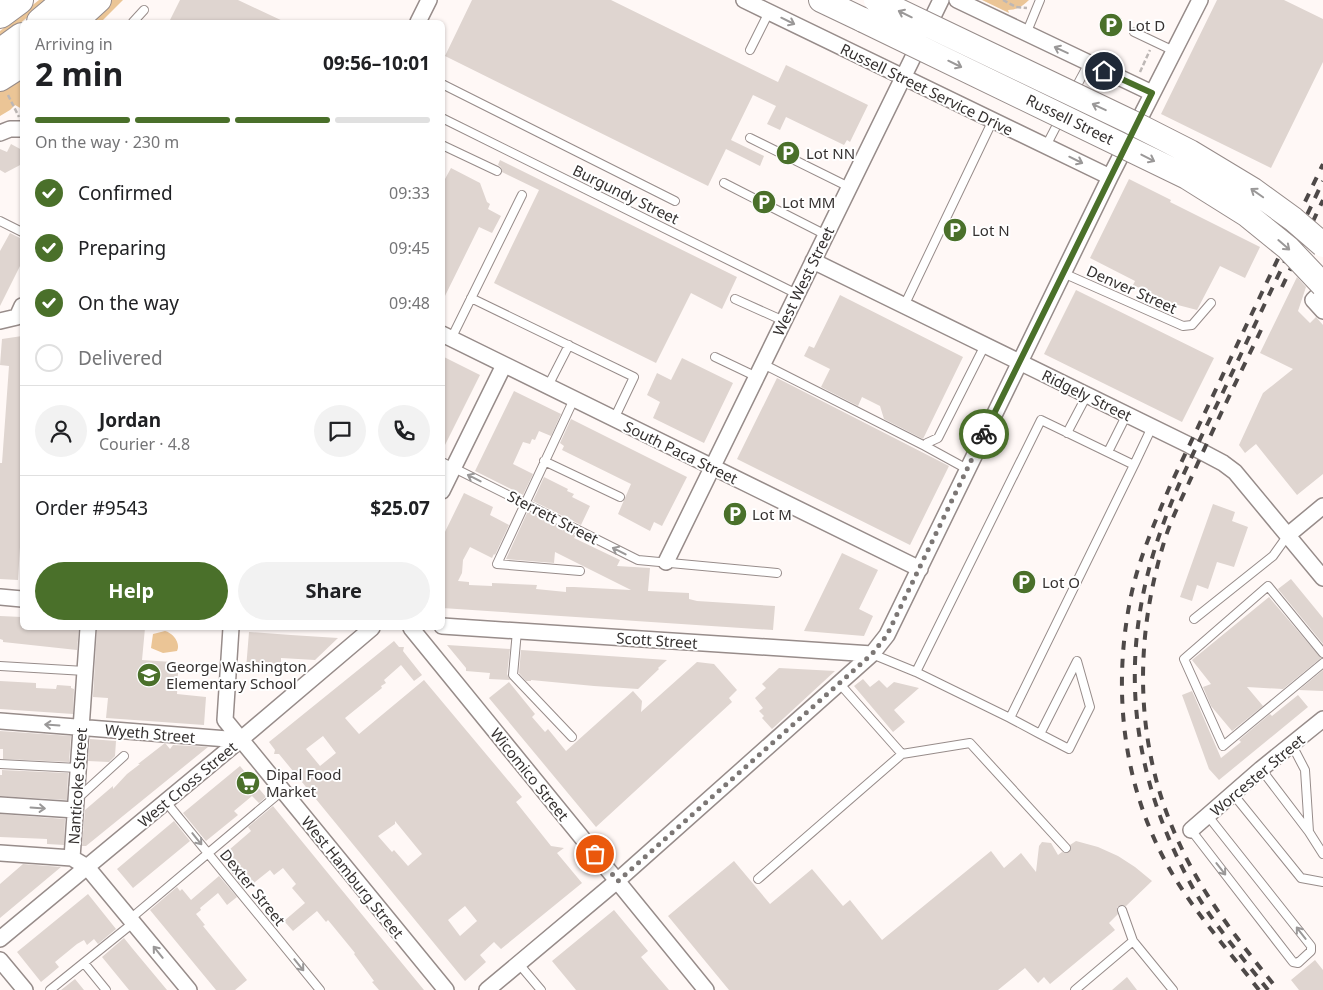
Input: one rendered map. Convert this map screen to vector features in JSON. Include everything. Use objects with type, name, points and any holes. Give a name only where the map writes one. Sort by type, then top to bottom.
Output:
[{"type":"highway","points":[[0,14],[19,0]]},
{"type":"highway","points":[[43,20],[67,0]]},
{"type":"highway","points":[[0,52],[20,37]]},
{"type":"main road","points":[[77,20],[99,0]]},
{"type":"main road","name":"Russell Street","points":[[821,0],[1187,177],[1246,214],[1288,248],[1323,285]]},
{"type":"main road","name":"Russell Street","points":[[876,0],[1190,152],[1253,190],[1323,244]]},
{"type":"main road","points":[[4,86],[20,67]]},
{"type":"street","points":[[419,20],[429,0]]},
{"type":"street","name":"Russell Street Service Drive","points":[[744,0],[1110,177]]},
{"type":"street","name":"West West Street","points":[[666,562],[941,0]]},
{"type":"street","points":[[957,0],[1152,93]]},
{"type":"street","points":[[487,990],[618,881],[872,654],[887,635],[1110,177],[1200,0]]},
{"type":"street","points":[[0,134],[10,129],[20,129]]},
{"type":"street","name":"Ridgely Street","points":[[813,261],[1203,451],[1223,463],[1235,472],[1323,578]]},
{"type":"street","points":[[1323,290],[1313,300],[1323,311]]},
{"type":"street","points":[[0,320],[20,313]]},
{"type":"street","name":"South Paca Street","points":[[447,336],[920,569]]},
{"type":"street","points":[[445,478],[448,465],[504,365]]},
{"type":"street","points":[[1288,535],[1323,506]]},
{"type":"street","points":[[0,597],[20,598]]},
{"type":"street","name":"Scott Street","points":[[445,626],[872,654]]},
{"type":"street","name":"Nanticoke Street","points":[[88,630],[72,858],[88,867],[189,990]]},
{"type":"street","name":"West Hamburg Street","points":[[231,630],[225,720],[446,990]]},
{"type":"street","name":"West Cross Street","points":[[0,939],[370,630]]},
{"type":"street","name":"Wicomico Street","points":[[412,630],[706,990]]},
{"type":"street","name":"Worcester Street","points":[[1191,830],[1323,719]]},
{"type":"street","name":"Wyeth Street","points":[[0,722],[240,740]]},
{"type":"street","points":[[0,805],[76,804]]},
{"type":"street","points":[[0,854],[72,858]]},
{"type":"street","points":[[0,960],[24,990]]},
{"type":"lane","points":[[1026,34],[1040,0]]},
{"type":"lane","points":[[135,20],[144,10]]},
{"type":"lane","points":[[750,50],[769,12]]},
{"type":"lane","points":[[1134,32],[1174,51]]},
{"type":"lane","points":[[1046,146],[1089,63]]},
{"type":"lane","points":[[445,86],[674,201]]},
{"type":"lane","name":"Burgundy Street","points":[[445,119],[797,294]]},
{"type":"lane","points":[[904,306],[993,120]]},
{"type":"lane","points":[[750,138],[849,187]]},
{"type":"lane","points":[[445,146],[497,172]]},
{"type":"lane","points":[[724,183],[826,236]]},
{"type":"lane","points":[[447,336],[471,298],[522,195]]},
{"type":"lane","points":[[0,221],[20,231]]},
{"type":"lane","name":"Denver Street","points":[[1063,273],[1183,326],[1192,325],[1211,304]]},
{"type":"lane","points":[[471,298],[634,377],[614,419]]},
{"type":"lane","points":[[735,299],[784,320]]},
{"type":"lane","points":[[925,446],[927,443],[938,438],[985,345]]},
{"type":"lane","points":[[548,386],[569,346]]},
{"type":"lane","points":[[715,357],[760,370],[925,446],[967,468]]},
{"type":"lane","points":[[1067,433],[1087,395]]},
{"type":"lane","points":[[574,399],[497,564],[580,571]]},
{"type":"lane","points":[[1108,452],[1127,414]]},
{"type":"lane","points":[[916,672],[1041,420],[1134,465]]},
{"type":"lane","points":[[1010,718],[1152,427]]},
{"type":"lane","points":[[544,461],[620,496]]},
{"type":"lane","name":"Sterrett Street","points":[[448,465],[638,560],[777,573]]},
{"type":"lane","points":[[1194,619],[1273,556],[1288,535]]},
{"type":"lane","points":[[1323,653],[1268,586],[1184,659],[1223,746],[1323,663]]},
{"type":"lane","points":[[517,631],[514,675],[572,737]]},
{"type":"lane","points":[[872,654],[916,672],[1069,749],[1090,707],[1077,661],[1040,734]]},
{"type":"lane","points":[[0,666],[85,671]]},
{"type":"lane","points":[[839,684],[902,754]]},
{"type":"lane","points":[[758,879],[902,754],[970,744],[1066,848]]},
{"type":"lane","points":[[1292,745],[1304,770],[1309,832]]},
{"type":"lane","points":[[76,804],[124,756]]},
{"type":"lane","points":[[0,764],[78,768]]},
{"type":"lane","points":[[1261,770],[1309,832],[1323,854]]},
{"type":"lane","points":[[50,990],[84,963],[208,853],[282,791]]},
{"type":"lane","points":[[1233,794],[1301,878],[1323,882]]},
{"type":"lane","name":"Dexter Street","points":[[166,802],[320,990]]},
{"type":"lane","points":[[1191,830],[1293,962],[1298,963],[1311,951],[1311,946],[1208,816]]},
{"type":"lane","points":[[1122,910],[1133,941],[1173,990]]},
{"type":"lane","points":[[1075,990],[1133,941]]},
{"type":"lane","points":[[84,963],[106,990]]},
{"type":"lane","points":[[519,964],[541,990]]},
{"type":"path","points":[[1003,0],[1016,7],[1036,10]]},
{"type":"path","points":[[1140,72],[1150,50]]},
{"type":"path","points":[[4,86],[19,114],[20,122]]},
{"type":"shaded area","points":[[39,0],[48,0],[24,20],[20,20],[20,23],[0,40],[0,31]]},
{"type":"shaded area","points":[[107,0],[123,0],[103,20],[87,20]]},
{"type":"shaded area","points":[[982,0],[1029,0],[1020,7],[1008,10],[1009,13]]},
{"type":"shaded area","points":[[20,75],[20,108],[15,105],[0,116],[0,88]]},
{"type":"shaded area","points":[[165,631],[176,639],[177,651],[163,653],[151,648],[153,634]]},
{"type":"building","points":[[180,0],[238,0],[281,20],[170,20]]},
{"type":"building","points":[[472,0],[611,0],[778,82],[786,65],[868,105],[850,142],[847,140],[844,145],[786,117],[780,130],[767,124],[776,106],[753,95],[731,140],[764,156],[760,166],[726,149],[708,186],[445,56]]},
{"type":"building","points":[[1217,0],[1284,0],[1323,19],[1323,62],[1271,168],[1161,114]]},
{"type":"building","points":[[11,144],[20,149],[20,165],[5,173],[0,170],[0,149],[7,152]]},
{"type":"building","points":[[500,160],[737,277],[722,309],[691,293],[656,363],[494,283],[539,190],[502,172],[501,167],[498,165]]},
{"type":"building","points":[[451,168],[480,183],[487,202],[490,204],[488,209],[501,216],[492,233],[479,227],[445,296],[445,179]]},
{"type":"building","points":[[1129,179],[1171,200],[1170,202],[1260,247],[1245,278],[1220,266],[1197,310],[1174,304],[1133,285],[1135,281],[1090,258]]},
{"type":"building","points":[[10,233],[20,238],[20,266],[0,306],[0,251]]},
{"type":"building","points":[[1297,277],[1306,287],[1298,311],[1310,323],[1316,317],[1323,325],[1323,474],[1297,495],[1256,444],[1245,453],[1239,445],[1263,393],[1293,369],[1260,353]]},
{"type":"building","points":[[1076,290],[1214,358],[1182,422],[1044,354]]},
{"type":"building","points":[[840,295],[963,357],[923,439],[884,419],[880,406],[862,397],[858,406],[821,387],[830,369],[804,356],[809,346],[814,348]]},
{"type":"building","points":[[20,336],[20,547],[18,580],[0,579],[0,463],[2,463],[9,366],[0,365],[2,339]]},
{"type":"building","points":[[445,358],[480,375],[445,445]]},
{"type":"building","points":[[682,358],[733,383],[704,443],[653,418],[660,402],[647,395],[657,373],[671,380]]},
{"type":"building","points":[[777,378],[949,466],[910,545],[737,459]]},
{"type":"building","points":[[514,391],[561,414],[551,436],[539,431],[535,440],[532,439],[530,444],[523,442],[513,464],[533,474],[523,495],[475,471]]},
{"type":"building","points":[[571,419],[687,477],[662,526],[654,522],[650,531],[618,514],[631,484],[562,450],[564,446],[560,443]]},
{"type":"building","points":[[544,477],[568,489],[567,491],[574,494],[572,497],[590,506],[581,525],[533,501]]},
{"type":"building","points":[[464,493],[493,507],[490,515],[509,525],[492,558],[470,547],[463,560],[462,573],[458,581],[469,582],[469,585],[492,586],[492,583],[537,585],[536,589],[566,592],[566,587],[631,590],[555,552],[554,563],[506,559],[528,511],[576,535],[574,538],[620,560],[617,566],[650,568],[648,591],[689,593],[689,599],[697,601],[775,606],[773,630],[445,608],[445,532]]},
{"type":"building","points":[[1213,504],[1235,512],[1232,521],[1248,527],[1234,567],[1217,562],[1208,589],[1197,585],[1192,601],[1180,597]]},
{"type":"building","points":[[842,553],[878,570],[859,609],[873,616],[864,636],[804,631]]},
{"type":"building","points":[[1291,579],[1323,618],[1323,644],[1278,589]]},
{"type":"building","points":[[1269,597],[1321,658],[1283,689],[1247,687],[1263,706],[1232,731],[1211,706],[1203,687],[1211,684],[1192,660]]},
{"type":"building","points":[[0,616],[20,617],[20,630],[79,630],[77,650],[3,642],[0,639]]},
{"type":"building","name":"George Washington Elementary School","points":[[97,630],[145,630],[142,660],[172,662],[171,673],[178,673],[177,694],[206,697],[204,725],[106,718],[108,698],[93,697]]},
{"type":"building","points":[[249,632],[338,638],[315,660],[281,658],[281,672],[246,669]]},
{"type":"building","points":[[394,641],[399,647],[404,647],[403,651],[422,675],[414,681],[401,665],[384,680],[386,683],[381,686],[382,688],[345,718],[359,734],[424,680],[522,797],[516,802],[551,846],[564,848],[557,853],[582,883],[501,949],[494,942],[480,955],[486,962],[465,981],[279,754],[274,754],[275,750],[269,742]],"holes":[[[323,736],[336,753],[320,766],[306,749]],[[395,821],[422,854],[408,866],[378,836],[395,824]],[[465,906],[477,921],[460,936],[448,920]]]},
{"type":"building","points":[[447,645],[510,649],[507,674],[510,680],[489,679],[490,673],[466,671],[466,668]]},
{"type":"building","points":[[521,650],[667,660],[638,689],[594,686],[526,681],[519,673]]},
{"type":"building","points":[[697,662],[714,664],[737,690],[729,698],[732,702],[596,827],[489,698],[509,682],[535,714],[532,717],[545,732],[548,729],[566,751],[633,691],[642,701],[641,712]]},
{"type":"building","points":[[779,668],[835,671],[772,729],[762,718],[764,716],[759,711],[763,708],[755,698],[766,688],[762,684]]},
{"type":"building","points":[[1323,670],[1323,691],[1299,690]]},
{"type":"building","points":[[863,679],[870,687],[879,680],[887,688],[894,682],[919,688],[894,710],[905,722],[893,732],[854,686]]},
{"type":"building","points":[[0,681],[36,683],[36,688],[56,689],[57,685],[71,686],[74,689],[73,714],[0,709]]},
{"type":"building","points":[[1192,691],[1221,758],[1270,714],[1272,716],[1298,695],[1308,707],[1219,780],[1209,769],[1182,695]]},
{"type":"building","points":[[0,731],[71,736],[69,762],[3,759],[3,749],[0,749]]},
{"type":"building","points":[[90,739],[116,741],[115,756],[109,762],[88,761]]},
{"type":"building","points":[[165,743],[170,749],[173,745],[208,747],[86,846],[82,846],[85,810],[113,786],[113,789],[140,764],[138,764]]},
{"type":"building","points":[[240,766],[266,797],[259,803],[252,796],[234,811],[238,815],[206,841],[183,813]]},
{"type":"building","points":[[2,770],[68,773],[67,800],[0,796],[0,775],[2,775]]},
{"type":"building","points":[[273,806],[424,990],[379,990],[372,982],[374,981],[355,953],[328,920],[326,922],[317,911],[293,931],[284,921],[305,903],[292,888],[296,884],[283,868],[274,875],[270,870],[245,890],[228,868],[230,866],[222,856],[251,831],[248,827]]},
{"type":"building","points":[[0,814],[65,819],[64,845],[47,844],[47,839],[0,837]]},
{"type":"building","points":[[174,821],[190,841],[133,888],[117,869]]},
{"type":"building","points":[[1076,841],[1098,847],[1118,856],[1152,881],[1126,906],[1121,905],[1117,907],[1118,914],[1109,923],[1115,930],[1050,984],[1044,977],[1038,983],[1025,968],[998,990],[729,990],[668,916],[734,861],[770,904],[812,869],[843,906],[850,900],[882,940],[991,851],[1004,868],[1021,853],[1036,872],[1039,846],[1042,842],[1051,843],[1058,855],[1062,852],[1069,852],[1071,849],[1070,845]]},
{"type":"building","points":[[23,864],[61,867],[0,918],[0,884]]},
{"type":"building","points":[[219,876],[237,897],[227,905],[218,893],[200,908],[201,910],[196,914],[205,925],[203,926],[247,980],[235,990],[216,990],[150,910],[177,887],[180,891],[182,889],[191,900]]},
{"type":"building","points":[[88,894],[116,929],[98,944],[94,939],[87,945],[84,940],[77,944],[55,962],[59,967],[41,982],[17,952]]},
{"type":"building","points":[[614,910],[648,951],[641,957],[669,990],[576,990],[552,961]]},
{"type":"building","points":[[124,938],[167,990],[129,990],[102,957]]},
{"type":"building","points":[[1315,960],[1323,970],[1323,990],[1299,990],[1291,980]]},
{"type":"building","points":[[1127,977],[1137,990],[1112,990]]},
{"type":"building","points":[[75,979],[84,990],[61,990]]},
{"type":"railway","points":[[1259,990],[1183,891],[1162,855],[1148,824],[1137,793],[1129,761],[1124,728],[1122,662],[1131,596],[1138,568],[1153,527],[1170,486],[1323,164]]},
{"type":"railway","points":[[1268,990],[1224,934],[1194,890],[1167,834],[1152,792],[1142,750],[1136,708],[1135,666],[1138,623],[1146,580],[1173,498],[1323,181]]},
{"type":"railway","points":[[1282,287],[1323,200]]},
{"type":"railway","points":[[1261,330],[1217,421],[1165,539],[1147,616],[1143,694],[1154,772],[1166,810],[1181,847],[1213,903],[1238,939],[1278,990]]},
{"type":"way so far","points":[[595,854],[618,881],[872,654],[887,635],[984,434]]},
{"type":"place","name":"Lot D","points":[[1111,25]]},
{"type":"place","name":"Lot NN","points":[[788,153]]},
{"type":"place","name":"Lot MM","points":[[764,202]]},
{"type":"place","name":"Lot N","points":[[955,230]]},
{"type":"place","name":"Lot M","points":[[735,514]]},
{"type":"place","name":"Lot O","points":[[1024,582]]},
{"type":"place","name":"George Washington Elementary School","points":[[149,675]]},
{"type":"place","name":"Dipal Food Market","points":[[248,783]]},
{"type":"route","points":[[984,434],[1152,93],[1104,71]]}]
